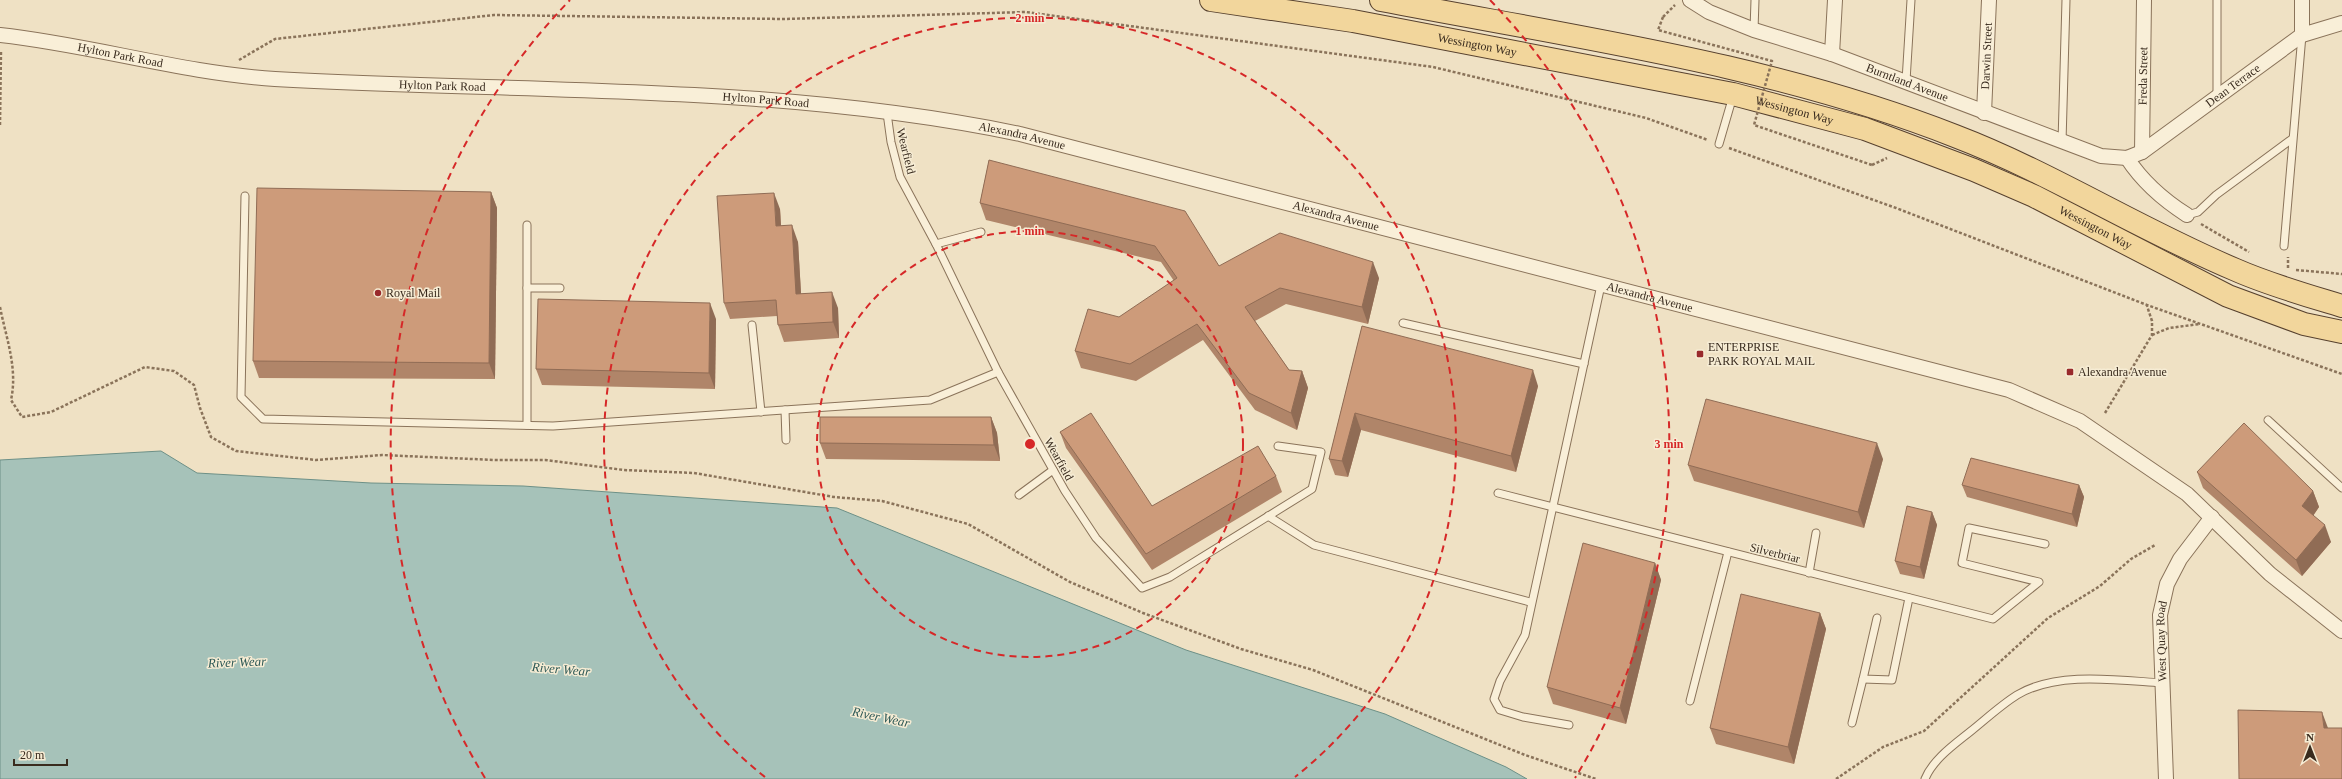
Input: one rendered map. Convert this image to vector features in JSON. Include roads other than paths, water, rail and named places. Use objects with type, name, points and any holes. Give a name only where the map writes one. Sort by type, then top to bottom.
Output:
[{"type":"main road","name":"Wessington Way","points":[[1211,0],[1353,21],[1733,94],[1865,129],[1927,151],[2034,196],[2228,296],[2304,324],[2342,332]]},
{"type":"main road","name":"Wessington Way","points":[[1381,0],[1743,72],[1875,107],[2002,155],[2234,270],[2275,286],[2342,306]]},
{"type":"street","name":"Burntland Avenue","points":[[1690,0],[1710,12],[1754,30],[1832,54],[1906,81],[2062,143],[2101,156],[2127,158]]},
{"type":"street","points":[[1832,54],[1835,0]]},
{"type":"street","name":"Darwin Street","points":[[1984,113],[1989,0]]},
{"type":"street","name":"Freda Street","points":[[2142,152],[2144,0]]},
{"type":"street","points":[[2302,0],[2302,35]]},
{"type":"street","name":"Dean Terrace","points":[[2127,158],[2142,152],[2302,35],[2342,23]]},
{"type":"street","name":"Hylton Park Road","points":[[1,35],[85,47],[181,68],[272,79],[628,92],[795,103],[887,112]]},
{"type":"street","name":"Alexandra Avenue","points":[[887,112],[954,120],[1020,134],[1601,285],[1878,354],[2009,390],[2080,421],[2187,494],[2270,574],[2342,631]]},
{"type":"street","points":[[2127,158],[2133,167],[2171,205],[2187,215]]},
{"type":"street","name":"West Quay Road","points":[[2166,779],[2161,683],[2160,615],[2167,584],[2180,559],[2212,517]]},
{"type":"lane","points":[[1754,30],[1755,0]]},
{"type":"lane","points":[[1906,81],[1911,0]]},
{"type":"lane","points":[[2062,143],[2066,0]]},
{"type":"lane","points":[[2217,0],[2217,97]]},
{"type":"lane","points":[[2284,246],[2302,35]]},
{"type":"lane","points":[[1718,144],[1733,94]]},
{"type":"lane","name":"Wearfield","points":[[887,112],[891,142],[900,177],[936,244],[998,372],[1053,470],[1096,538],[1142,588],[1170,577],[1312,489],[1321,452],[1278,446]]},
{"type":"lane","points":[[2187,215],[2198,212],[2216,196],[2292,139]]},
{"type":"lane","points":[[245,196],[241,397],[263,418],[553,426],[930,400],[998,372]]},
{"type":"lane","points":[[527,225],[527,425]]},
{"type":"lane","points":[[936,244],[981,232]]},
{"type":"lane","points":[[1569,725],[1523,717],[1500,710],[1494,699],[1500,681],[1524,635],[1530,602],[1601,285]]},
{"type":"lane","points":[[527,288],[560,288]]},
{"type":"lane","points":[[1403,323],[1584,364]]},
{"type":"lane","points":[[752,325],[761,412]]},
{"type":"lane","points":[[785,410],[786,440]]},
{"type":"lane","points":[[2268,420],[2342,488]]},
{"type":"lane","points":[[1019,495],[1053,470]]},
{"type":"lane","name":"Silverbriar","points":[[1498,493],[1993,619],[2040,582],[1962,563],[1968,528],[2045,544]]},
{"type":"lane","points":[[1268,516],[1314,545],[1530,602]]},
{"type":"lane","points":[[1809,573],[1816,534]]},
{"type":"lane","points":[[1690,700],[1728,552]]},
{"type":"lane","points":[[1863,679],[1892,680],[1909,598]]},
{"type":"lane","points":[[1852,723],[1877,618]]},
{"type":"lane","points":[[1926,779],[1929,769],[1957,741],[2017,695],[2045,684],[2089,679],[2161,683]]},
{"type":"water","name":"River Wear","points":[[161,451],[197,473],[371,483],[523,486],[837,508],[1186,650],[1385,714],[1506,767],[1527,779],[0,779],[0,460]]},
{"type":"place","name":"Royal Mail","points":[[378,293]]},
{"type":"place","name":"ENTERPRISE PARK ROYAL MAIL","points":[[1700,354]]},
{"type":"place","name":"Alexandra Avenue","points":[[2070,372]]}]
